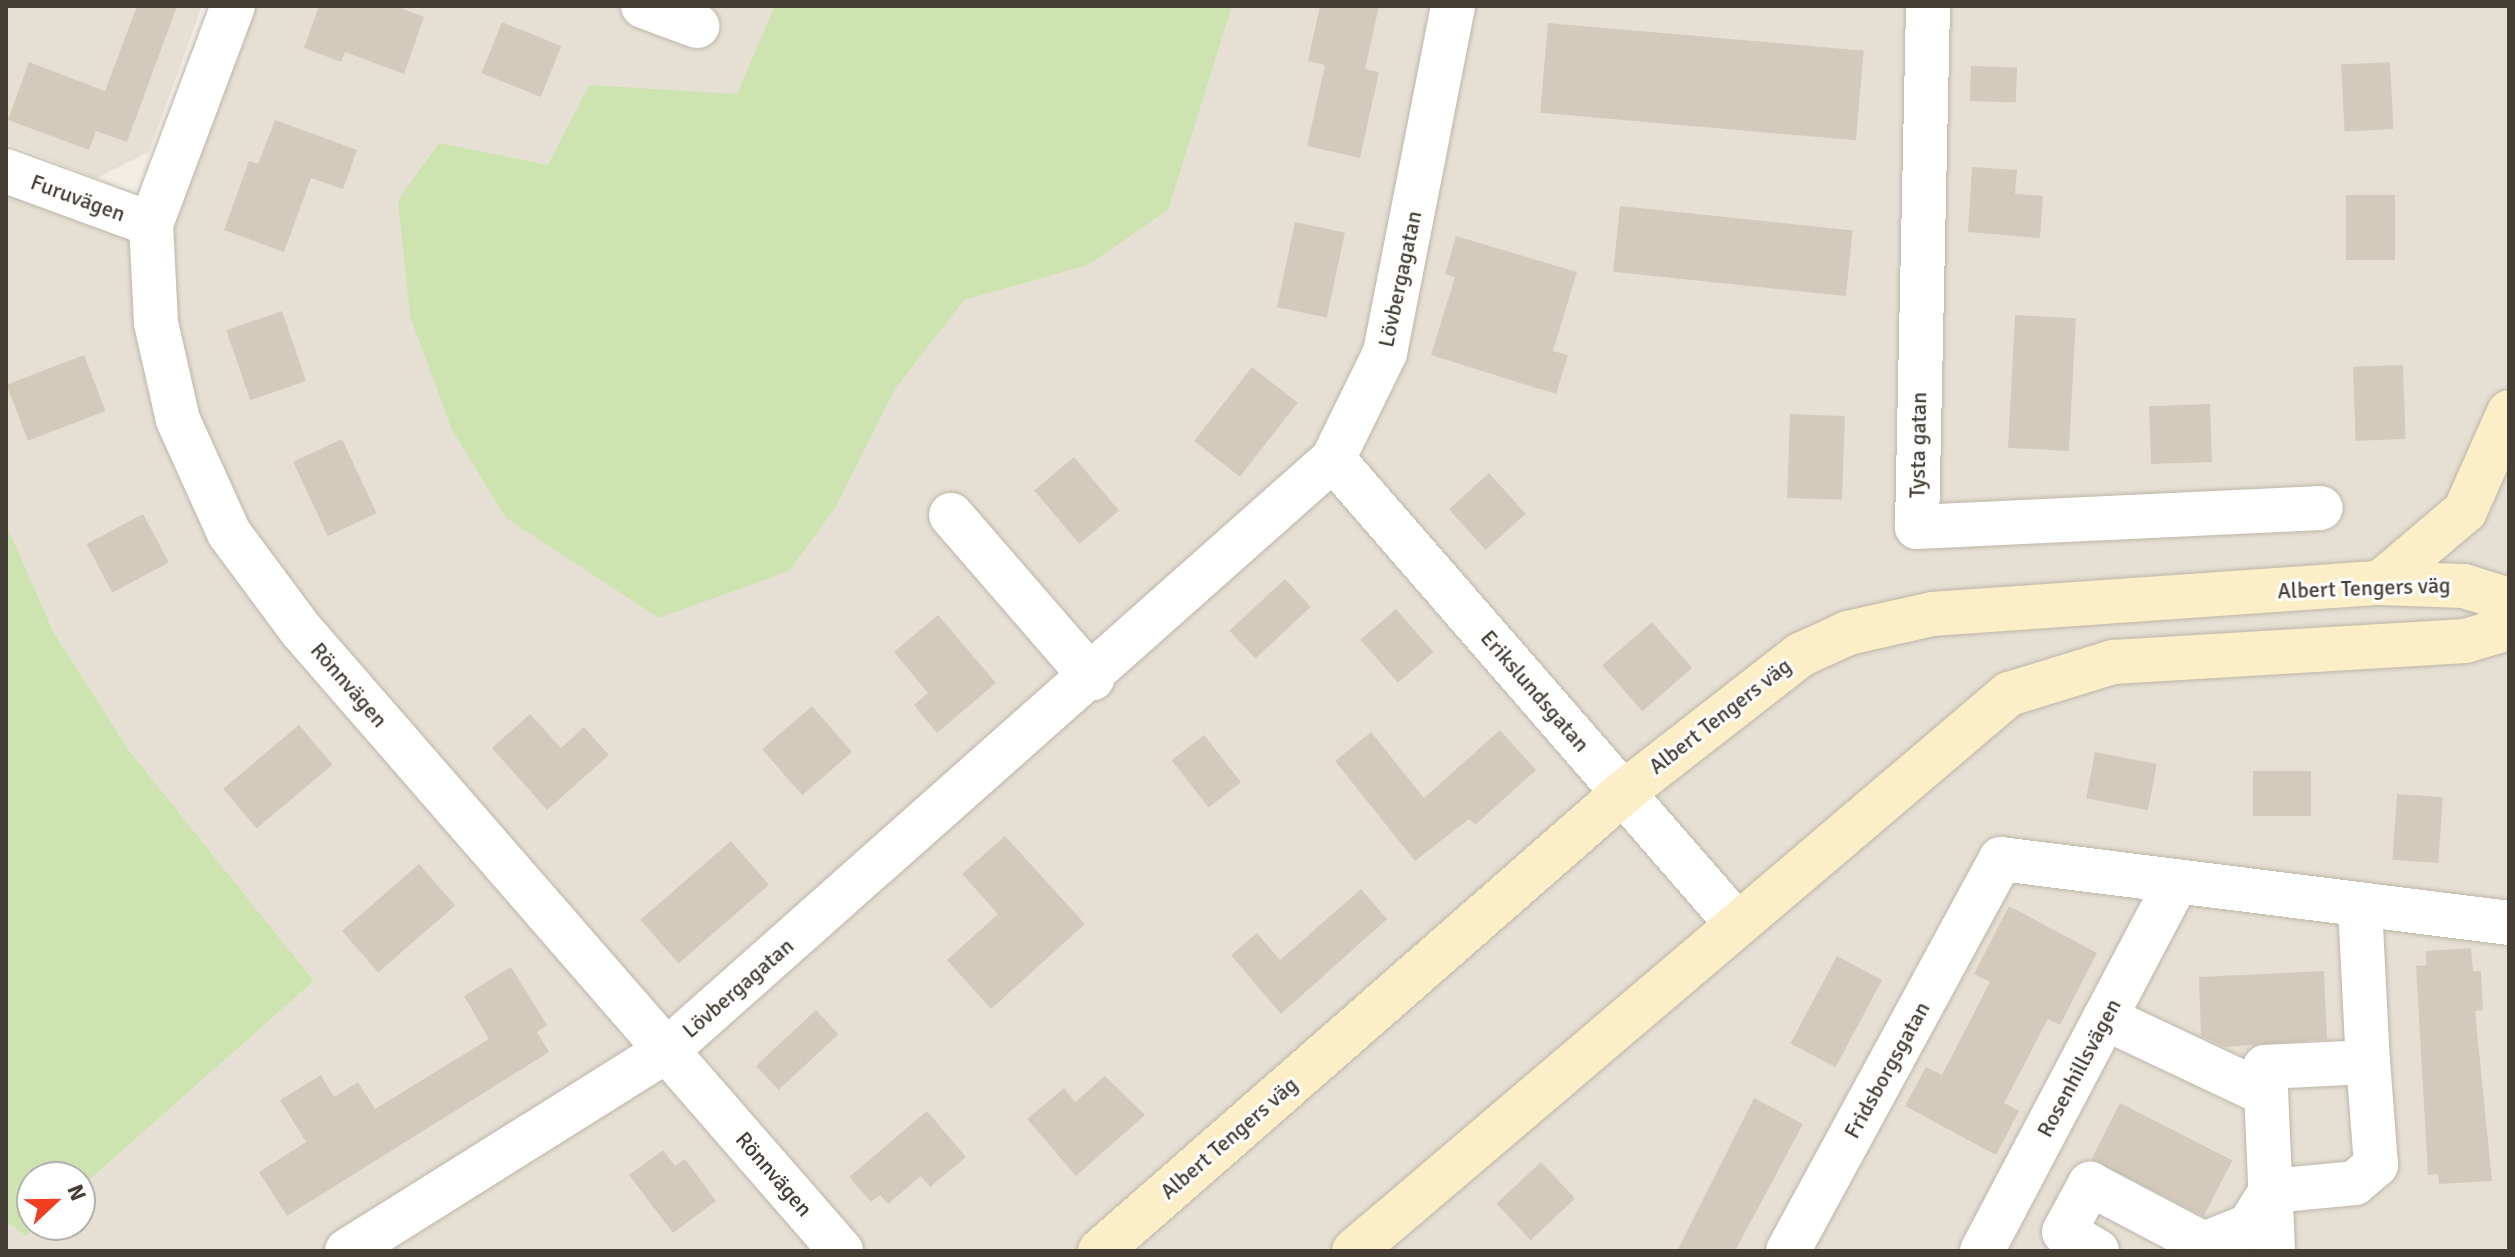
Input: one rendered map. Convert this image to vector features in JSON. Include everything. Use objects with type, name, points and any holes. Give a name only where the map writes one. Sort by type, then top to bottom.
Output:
[{"type":"main road","points":[[2380,583],[2465,511],[2509,412]]},
{"type":"main road","name":"Albert Tengers väg","points":[[1100,1251],[1623,793],[1753,684],[1800,655],[1886,622],[2380,583],[2464,586],[2509,600]]},
{"type":"main road","points":[[1354,1251],[1973,718],[2051,676],[2113,662],[2465,641],[2509,628]]},
{"type":"street","name":"Rönnvägen","points":[[233,6],[151,224],[156,323],[178,420],[229,533],[301,630],[841,1251]]},
{"type":"street","points":[[643,6],[697,26]]},
{"type":"street","name":"Lövbergagatan","points":[[347,1251],[666,1051],[1092,678],[1333,459],[1385,353],[1453,6]]},
{"type":"street","name":"Tysta gatan","points":[[1928,6],[1917,527],[2321,508]]},
{"type":"street","name":"Furuvägen","points":[[6,171],[151,224]]},
{"type":"street","name":"Erikslundsgatan","points":[[1333,459],[1736,923]]},
{"type":"street","points":[[951,515],[1092,678]]},
{"type":"street","name":"Fridsborgsgatan","points":[[1788,1251],[2001,859],[2175,885]]},
{"type":"street","points":[[2175,885],[2509,923]]},
{"type":"street","name":"Rosenhillsvägen","points":[[1982,1251],[2175,885]]},
{"type":"street","points":[[2271,1191],[2355,1183],[2376,1165],[2360,906]]},
{"type":"street","points":[[2105,1018],[2266,1094]]},
{"type":"street","points":[[2273,1251],[2265,1067],[2368,1062]]},
{"type":"street","points":[[2097,1251],[2064,1232],[2090,1184],[2201,1248],[2249,1226],[2271,1191]]},
{"type":"shaded area","points":[[6,6],[202,6],[149,152],[97,178],[6,143]]},
{"type":"shaded area","points":[[233,6],[2509,6],[2509,1251],[6,1251],[6,1221],[16,1228],[16,1241],[96,1241],[96,1174],[314,981],[128,749],[54,633],[6,524],[6,171],[151,224]]},
{"type":"green space","points":[[775,6],[1232,6],[1168,210],[1088,265],[964,300],[895,389],[835,508],[789,571],[659,618],[506,518],[452,430],[410,316],[398,200],[439,143],[548,165],[589,85],[737,94]]},
{"type":"green space","points":[[6,524],[54,633],[128,749],[314,981],[96,1174],[96,1161],[16,1161],[16,1228],[6,1221]]},
{"type":"building","points":[[137,6],[177,6],[127,142],[96,131],[89,150],[8,120],[29,62],[105,91]]},
{"type":"building","points":[[319,6],[395,6],[424,17],[404,74],[345,52],[341,62],[304,48]]},
{"type":"building","points":[[1320,6],[1379,6],[1365,69],[1379,72],[1360,158],[1307,146],[1325,65],[1308,61]]},
{"type":"building","points":[[502,22],[561,46],[541,97],[481,73]]},
{"type":"building","points":[[1548,23],[1864,51],[1856,140],[1540,113]]},
{"type":"building","points":[[2390,62],[2394,129],[2345,131],[2341,65]]},
{"type":"building","points":[[1971,66],[2017,68],[2016,103],[1970,101]]},
{"type":"building","points":[[275,120],[357,150],[343,189],[311,178],[284,252],[224,230],[249,161],[258,164]]},
{"type":"building","points":[[1972,167],[2017,170],[2015,194],[2043,196],[2040,238],[1968,232]]},
{"type":"building","points":[[2346,195],[2395,195],[2395,260],[2346,260]]},
{"type":"building","points":[[1620,206],[1853,230],[1846,296],[1613,272]]},
{"type":"building","points":[[1295,222],[1345,233],[1327,318],[1277,307]]},
{"type":"building","points":[[1456,236],[1577,272],[1553,351],[1568,355],[1556,394],[1431,355],[1455,277],[1445,274]]},
{"type":"building","points":[[282,311],[306,381],[250,400],[226,330]]},
{"type":"building","points":[[2015,315],[2076,318],[2069,451],[2008,448]]},
{"type":"building","points":[[84,355],[106,411],[28,441],[7,385]]},
{"type":"building","points":[[2403,365],[2406,439],[2356,441],[2353,367]]},
{"type":"building","points":[[1252,367],[1298,403],[1240,477],[1194,441]]},
{"type":"building","points":[[2210,404],[2212,462],[2151,464],[2149,406]]},
{"type":"building","points":[[1790,414],[1845,416],[1842,500],[1787,498]]},
{"type":"building","points":[[342,439],[377,513],[328,536],[293,462]]},
{"type":"building","points":[[1074,457],[1119,511],[1079,544],[1034,490]]},
{"type":"building","points":[[1489,473],[1526,514],[1486,550],[1449,509]]},
{"type":"building","points":[[143,514],[169,563],[112,593],[86,544]]},
{"type":"building","points":[[1285,579],[1311,607],[1255,659],[1229,631]]},
{"type":"building","points":[[1396,609],[1433,652],[1398,683],[1361,640]]},
{"type":"building","points":[[938,615],[996,683],[937,733],[914,705],[928,693],[894,652]]},
{"type":"building","points":[[1652,622],[1692,668],[1642,711],[1602,665]]},
{"type":"building","points":[[812,706],[852,752],[802,795],[762,749]]},
{"type":"building","points":[[530,714],[561,748],[584,727],[609,755],[547,810],[492,748]]},
{"type":"building","points":[[299,725],[332,765],[257,828],[223,789]]},
{"type":"building","points":[[1500,730],[1536,770],[1475,825],[1469,819],[1415,861],[1335,761],[1371,732],[1424,798]]},
{"type":"building","points":[[1204,735],[1241,782],[1209,808],[1172,760]]},
{"type":"building","points":[[2095,752],[2157,764],[2148,810],[2086,798]]},
{"type":"building","points":[[2253,771],[2311,771],[2311,816],[2253,816]]},
{"type":"building","points":[[2397,794],[2443,797],[2438,863],[2392,860]]},
{"type":"building","points":[[1005,836],[1085,924],[991,1009],[947,960],[998,914],[962,874]]},
{"type":"building","points":[[731,841],[769,885],[678,964],[640,920]]},
{"type":"building","points":[[419,864],[455,906],[378,972],[342,931]]},
{"type":"building","points":[[1361,889],[1387,919],[1281,1014],[1231,955],[1257,933],[1280,960]]},
{"type":"building","points":[[2009,906],[2097,953],[2060,1025],[2048,1019],[2004,1103],[2019,1111],[1996,1155],[1905,1106],[1926,1067],[1942,1075],[1990,982],[1974,974]]},
{"type":"building","points":[[2471,948],[2473,971],[2481,971],[2483,1010],[2475,1011],[2492,1181],[2439,1184],[2438,1174],[2428,1175],[2416,966],[2426,965],[2426,951]]},
{"type":"building","points":[[1837,956],[1882,980],[1836,1067],[1791,1043]]},
{"type":"building","points":[[511,967],[547,1025],[537,1032],[549,1052],[287,1216],[259,1172],[306,1142],[280,1100],[321,1075],[334,1097],[358,1082],[375,1109],[489,1039],[464,996]]},
{"type":"building","points":[[2324,971],[2327,1039],[2225,1047],[2201,1036],[2199,977]]},
{"type":"building","points":[[816,1010],[839,1034],[779,1090],[756,1066]]},
{"type":"building","points":[[1105,1076],[1145,1115],[1076,1176],[1027,1119],[1064,1088],[1075,1102]]},
{"type":"building","points":[[1754,1098],[1803,1124],[1735,1251],[1677,1251]]},
{"type":"building","points":[[2120,1103],[2232,1160],[2204,1216],[2091,1159]]},
{"type":"building","points":[[927,1111],[966,1157],[930,1187],[921,1176],[888,1204],[880,1195],[871,1202],[849,1177]]},
{"type":"building","points":[[663,1150],[675,1166],[685,1159],[716,1201],[673,1233],[629,1175]]},
{"type":"building","points":[[1541,1162],[1575,1199],[1530,1240],[1496,1204]]}]
